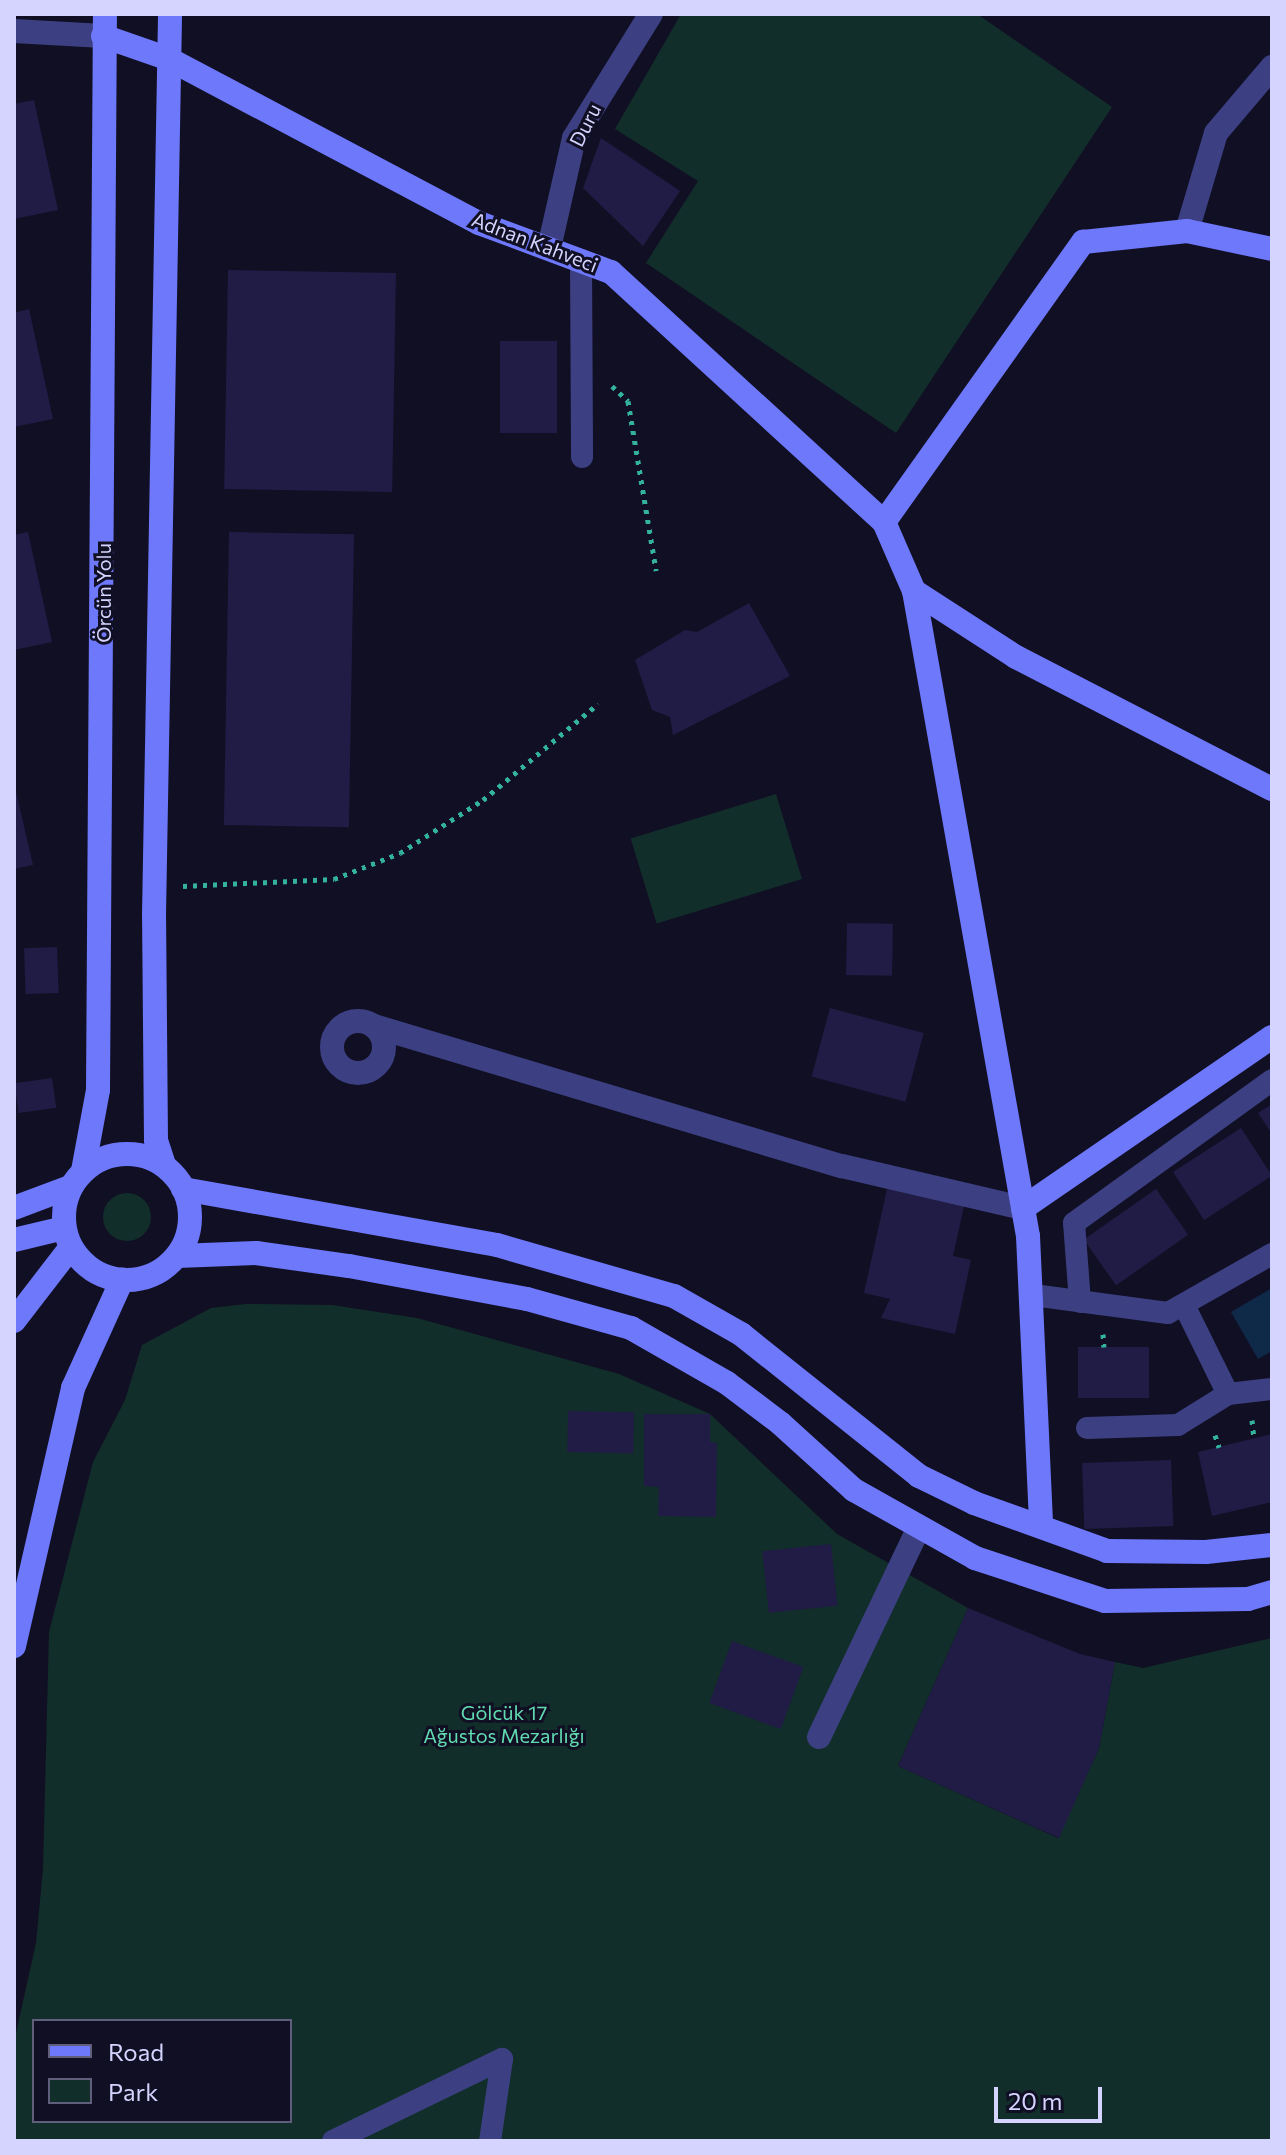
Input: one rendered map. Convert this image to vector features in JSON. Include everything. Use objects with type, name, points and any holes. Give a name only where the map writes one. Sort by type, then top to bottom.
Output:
[{"type":"main road","points":[[170,14],[154,887],[156,1140],[164,1165],[183,1189],[190,1216],[177,1256]]},
{"type":"main road","name":"Adnan Kahveci","points":[[104,25],[479,223],[611,272],[884,522],[914,591],[1023,1208],[1037,1348],[1033,1421],[1041,1526]]},
{"type":"main road","name":"Örcün Yolu","points":[[76,1179],[98,1090],[104,25]]},
{"type":"main road","points":[[884,522],[1083,242],[1187,231],[1272,249]]},
{"type":"main road","points":[[914,591],[1016,657],[1272,789]]},
{"type":"main road","points":[[1023,1208],[1272,1037]]},
{"type":"main road","points":[[14,1208],[76,1179],[121,1153],[142,1154],[164,1165]]},
{"type":"main road","points":[[14,1321],[68,1238],[76,1179]]},
{"type":"main road","points":[[183,1189],[497,1245],[674,1296],[741,1334],[919,1476],[974,1503],[1107,1551],[1206,1552],[1272,1545]]},
{"type":"main road","points":[[14,1240],[68,1238]]},
{"type":"main road","points":[[68,1238],[101,1275],[122,1280],[142,1278],[177,1256],[256,1253],[349,1266],[527,1299],[631,1328],[727,1383],[780,1423],[854,1490],[918,1529],[1046,1585],[1105,1601],[1248,1599],[1272,1592]]},
{"type":"main road","points":[[14,1646],[73,1388],[122,1280]]},
{"type":"street","name":"Duru","points":[[549,248],[574,138],[651,14]]},
{"type":"street","points":[[14,31],[104,25]]},
{"type":"street","points":[[1187,231],[1216,133],[1272,67]]},
{"type":"street","points":[[374,1026],[842,1166],[1023,1208]]},
{"type":"street","points":[[819,1737],[918,1529]]},
{"type":"lane","points":[[581,260],[582,457]]},
{"type":"lane","points":[[1080,1302],[1074,1223],[1272,1080]]},
{"type":"lane","points":[[1033,1295],[1168,1313],[1272,1254]]},
{"type":"lane","points":[[1184,1305],[1228,1394]]},
{"type":"lane","points":[[1087,1428],[1178,1425],[1228,1394],[1272,1389]]},
{"type":"lane","points":[[333,2141],[502,2059],[490,2141]]},
{"type":"path","points":[[612,373],[612,388],[628,401],[656,571]]},
{"type":"path","points":[[154,887],[334,879],[374,864],[483,800],[598,704]]},
{"type":"green space","points":[[681,14],[977,14],[1112,107],[896,433],[646,263],[698,181],[615,129]]},
{"type":"green space","points":[[776,794],[802,879],[657,924],[631,838]]},
{"type":"green space","points":[[127,1193],[144,1200],[151,1217],[144,1234],[127,1241],[110,1234],[103,1217],[110,1200]]},
{"type":"green space","name":"Gölcük 17 Ağustos Mezarlığı","points":[[246,1304],[332,1305],[417,1318],[619,1374],[710,1414],[837,1534],[968,1608],[898,1766],[1058,1838],[1099,1748],[1115,1662],[1143,1668],[1272,1638],[1272,2141],[14,2141],[14,2042],[36,1943],[43,1869],[49,1632],[93,1462],[125,1400],[142,1345],[211,1308]]},
{"type":"water","points":[[1272,1288],[1272,1351],[1258,1359],[1231,1312]]},
{"type":"building","points":[[34,100],[58,210],[14,219],[14,104]]},
{"type":"building","points":[[601,138],[680,191],[643,246],[583,188]]},
{"type":"building","points":[[228,270],[396,273],[392,492],[224,489]]},
{"type":"building","points":[[29,309],[53,419],[14,427],[14,313]]},
{"type":"building","points":[[500,341],[557,341],[557,433],[500,433]]},
{"type":"building","points":[[28,532],[52,642],[14,650],[14,535]]},
{"type":"building","points":[[229,532],[354,534],[349,827],[224,825]]},
{"type":"building","points":[[749,603],[790,676],[673,735],[670,717],[652,710],[635,660],[685,630],[697,632]]},
{"type":"building","points":[[14,783],[33,865],[14,869]]},
{"type":"building","points":[[847,923],[893,924],[892,976],[846,975]]},
{"type":"building","points":[[57,947],[59,993],[26,994],[24,948]]},
{"type":"building","points":[[830,1008],[924,1033],[905,1102],[812,1077]]},
{"type":"building","points":[[52,1078],[56,1108],[19,1113],[14,1083]]},
{"type":"building","points":[[1272,1104],[1272,1134],[1258,1113]]},
{"type":"building","points":[[1241,1128],[1272,1176],[1204,1220],[1173,1172]]},
{"type":"building","points":[[889,1180],[966,1197],[953,1256],[971,1260],[955,1334],[881,1318],[890,1299],[864,1293]]},
{"type":"building","points":[[1156,1189],[1188,1235],[1116,1285],[1084,1239]]},
{"type":"building","points":[[1078,1347],[1149,1347],[1149,1398],[1078,1398]]},
{"type":"building","points":[[568,1411],[634,1412],[633,1453],[567,1452]]},
{"type":"building","points":[[644,1414],[710,1414],[710,1442],[717,1443],[716,1517],[658,1516],[659,1487],[644,1486]]},
{"type":"building","points":[[1272,1434],[1272,1502],[1212,1516],[1198,1452]]},
{"type":"building","points":[[1171,1460],[1173,1526],[1084,1529],[1082,1463]]},
{"type":"building","points":[[831,1544],[837,1606],[769,1613],[762,1551]]},
{"type":"building","points":[[968,1608],[1080,1654],[1115,1662],[1099,1748],[1059,1838],[898,1766]]},
{"type":"building","points":[[732,1641],[803,1667],[781,1729],[709,1703]]}]
